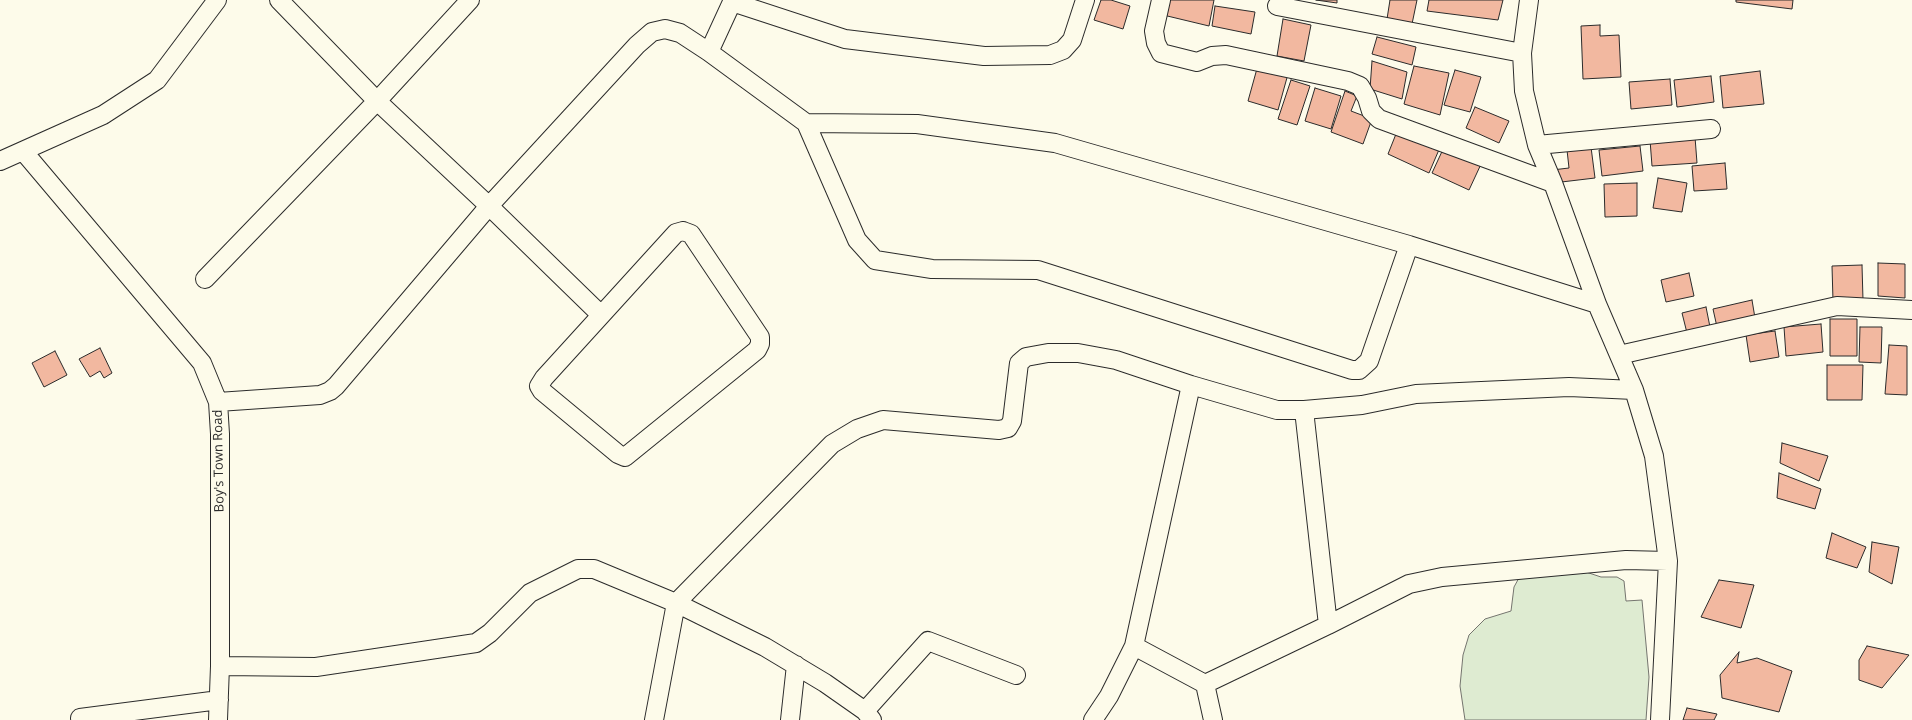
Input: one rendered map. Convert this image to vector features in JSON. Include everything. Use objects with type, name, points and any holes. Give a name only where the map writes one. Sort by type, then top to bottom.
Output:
[{"type":"street","points":[[0,161],[103,115],[157,80],[217,0]]},
{"type":"street","points":[[279,0],[377,101],[489,206],[601,315]]},
{"type":"street","points":[[206,279],[377,101],[470,0]]},
{"type":"street","points":[[709,52],[730,1],[845,39],[984,56],[1050,55],[1064,50],[1072,40],[1085,0]]},
{"type":"street","points":[[1161,0],[1154,31],[1156,43],[1161,53],[1197,62],[1212,56],[1226,55],[1348,81],[1360,86],[1372,111],[1379,119],[1553,183]]},
{"type":"street","points":[[1529,0],[1522,53],[1524,91],[1537,145],[1553,183],[1597,304],[1634,390],[1654,456],[1668,561],[1660,720]]},
{"type":"street","points":[[1277,6],[1522,53]]},
{"type":"street","points":[[218,402],[320,395],[330,391],[336,386],[489,206],[637,45],[652,32],[665,28],[680,33],[709,52],[806,123],[856,240],[875,260],[932,269],[1038,270],[1352,370],[1359,370],[1369,361],[1409,245]]},
{"type":"street","points":[[806,123],[918,124],[1055,142],[1409,245],[1597,304]]},
{"type":"street","points":[[1537,145],[1711,129]]},
{"type":"street","name":"Boy's Town Road","points":[[23,151],[202,363],[218,402],[220,434],[220,666],[218,720]]},
{"type":"street","points":[[683,231],[691,234],[760,337],[760,344],[757,350],[625,457],[618,454],[542,391],[539,386],[544,378],[601,315],[676,233],[683,231]]},
{"type":"street","points":[[1619,355],[1837,306],[1912,310]]},
{"type":"street","points":[[654,720],[676,603],[832,444],[857,429],[883,420],[934,423],[999,430],[1008,428],[1012,421],[1019,363],[1026,357],[1048,353],[1078,353],[1116,360],[1191,385],[1277,410],[1304,410],[1362,406],[1416,394],[1569,387],[1634,390]]},
{"type":"street","points":[[1093,720],[1109,696],[1134,646],[1191,385]]},
{"type":"street","points":[[1304,410],[1328,625]]},
{"type":"street","points":[[1205,684],[1409,584],[1442,577],[1626,560],[1668,561]]},
{"type":"street","points":[[220,666],[316,667],[476,643],[490,632],[530,593],[578,569],[594,569],[676,603],[765,647],[825,683],[869,716],[928,640],[1016,675]]},
{"type":"street","points":[[1134,646],[1205,684],[1213,720]]},
{"type":"street","points":[[790,720],[796,665]]},
{"type":"street","points":[[80,718],[219,700]]},
{"type":"green space","points":[[1583,571],[1601,577],[1617,577],[1624,581],[1626,601],[1642,600],[1649,677],[1646,720],[1465,720],[1460,686],[1463,655],[1469,635],[1485,619],[1511,611],[1514,587],[1520,576]]},
{"type":"building","points":[[1101,0],[1111,0],[1130,6],[1123,29],[1094,20]]},
{"type":"building","points":[[1162,0],[1214,0],[1209,26],[1159,14]]},
{"type":"building","points":[[1316,0],[1337,0],[1337,3]]},
{"type":"building","points":[[1390,0],[1417,0],[1412,24],[1387,19]]},
{"type":"building","points":[[1429,0],[1503,0],[1498,20],[1427,11]]},
{"type":"building","points":[[1736,0],[1793,0],[1792,9],[1736,2]]},
{"type":"building","points":[[1215,6],[1255,12],[1251,34],[1212,26]]},
{"type":"building","points":[[1283,19],[1311,25],[1304,61],[1277,56]]},
{"type":"building","points":[[1600,25],[1600,36],[1619,35],[1621,77],[1583,79],[1581,26]]},
{"type":"building","points":[[1377,37],[1416,47],[1412,65],[1372,54]]},
{"type":"building","points":[[1372,61],[1407,72],[1402,99],[1370,89]]},
{"type":"building","points":[[1258,65],[1288,74],[1278,110],[1248,101]]},
{"type":"building","points":[[1414,66],[1449,73],[1440,115],[1404,104]]},
{"type":"building","points":[[1455,70],[1481,77],[1470,112],[1444,105]]},
{"type":"building","points":[[1760,71],[1764,104],[1723,108],[1720,76]]},
{"type":"building","points":[[1711,76],[1714,102],[1677,107],[1674,80]]},
{"type":"building","points":[[1670,79],[1672,105],[1631,109],[1629,82]]},
{"type":"building","points":[[1291,80],[1310,86],[1297,125],[1278,119]]},
{"type":"building","points":[[1315,88],[1341,96],[1331,129],[1305,121]]},
{"type":"building","points":[[1345,91],[1357,96],[1351,111],[1372,119],[1363,144],[1331,132]]},
{"type":"building","points":[[1475,107],[1509,121],[1499,143],[1466,128]]},
{"type":"building","points":[[1398,129],[1441,145],[1429,173],[1388,154]]},
{"type":"building","points":[[1695,137],[1697,163],[1652,166],[1650,140]]},
{"type":"building","points":[[1445,145],[1482,162],[1469,190],[1432,173]]},
{"type":"building","points":[[1640,146],[1643,171],[1602,176],[1599,150]]},
{"type":"building","points":[[1591,147],[1595,178],[1553,183],[1552,170],[1569,168],[1567,150]]},
{"type":"building","points":[[1725,163],[1727,189],[1694,191],[1692,166]]},
{"type":"building","points":[[1658,178],[1687,183],[1682,212],[1653,208]]},
{"type":"building","points":[[1637,183],[1637,216],[1605,217],[1604,184]]},
{"type":"building","points":[[1878,263],[1905,264],[1905,298],[1878,296]]},
{"type":"building","points":[[1862,265],[1863,300],[1833,301],[1832,266]]},
{"type":"building","points":[[1689,273],[1694,296],[1666,302],[1661,280]]},
{"type":"building","points":[[1752,300],[1755,318],[1717,327],[1713,309]]},
{"type":"building","points":[[1706,307],[1710,327],[1687,333],[1682,313]]},
{"type":"building","points":[[1830,319],[1857,319],[1857,356],[1830,356]]},
{"type":"building","points":[[1821,324],[1823,352],[1786,356],[1784,327]]},
{"type":"building","points":[[1860,327],[1882,327],[1881,363],[1859,362]]},
{"type":"building","points":[[1775,331],[1779,357],[1750,362],[1746,335]]},
{"type":"building","points":[[1889,345],[1907,346],[1907,395],[1885,394]]},
{"type":"building","points":[[100,348],[112,373],[104,378],[100,371],[90,377],[79,359]]},
{"type":"building","points":[[55,351],[67,375],[44,387],[32,363]]},
{"type":"building","points":[[1827,365],[1863,365],[1862,400],[1827,400]]},
{"type":"building","points":[[1782,443],[1828,456],[1819,481],[1780,463]]},
{"type":"building","points":[[1779,473],[1821,489],[1815,509],[1777,498]]},
{"type":"building","points":[[1832,533],[1866,547],[1857,568],[1826,558]]},
{"type":"building","points":[[1872,542],[1899,547],[1892,584],[1869,572]]},
{"type":"building","points":[[1719,580],[1754,585],[1741,628],[1701,617]]},
{"type":"building","points":[[1867,646],[1909,655],[1882,688],[1859,680],[1859,660]]},
{"type":"building","points":[[1739,652],[1737,663],[1757,658],[1792,671],[1779,712],[1722,698],[1720,675]]},
{"type":"building","points":[[1687,708],[1717,714],[1714,720],[1683,720]]}]
